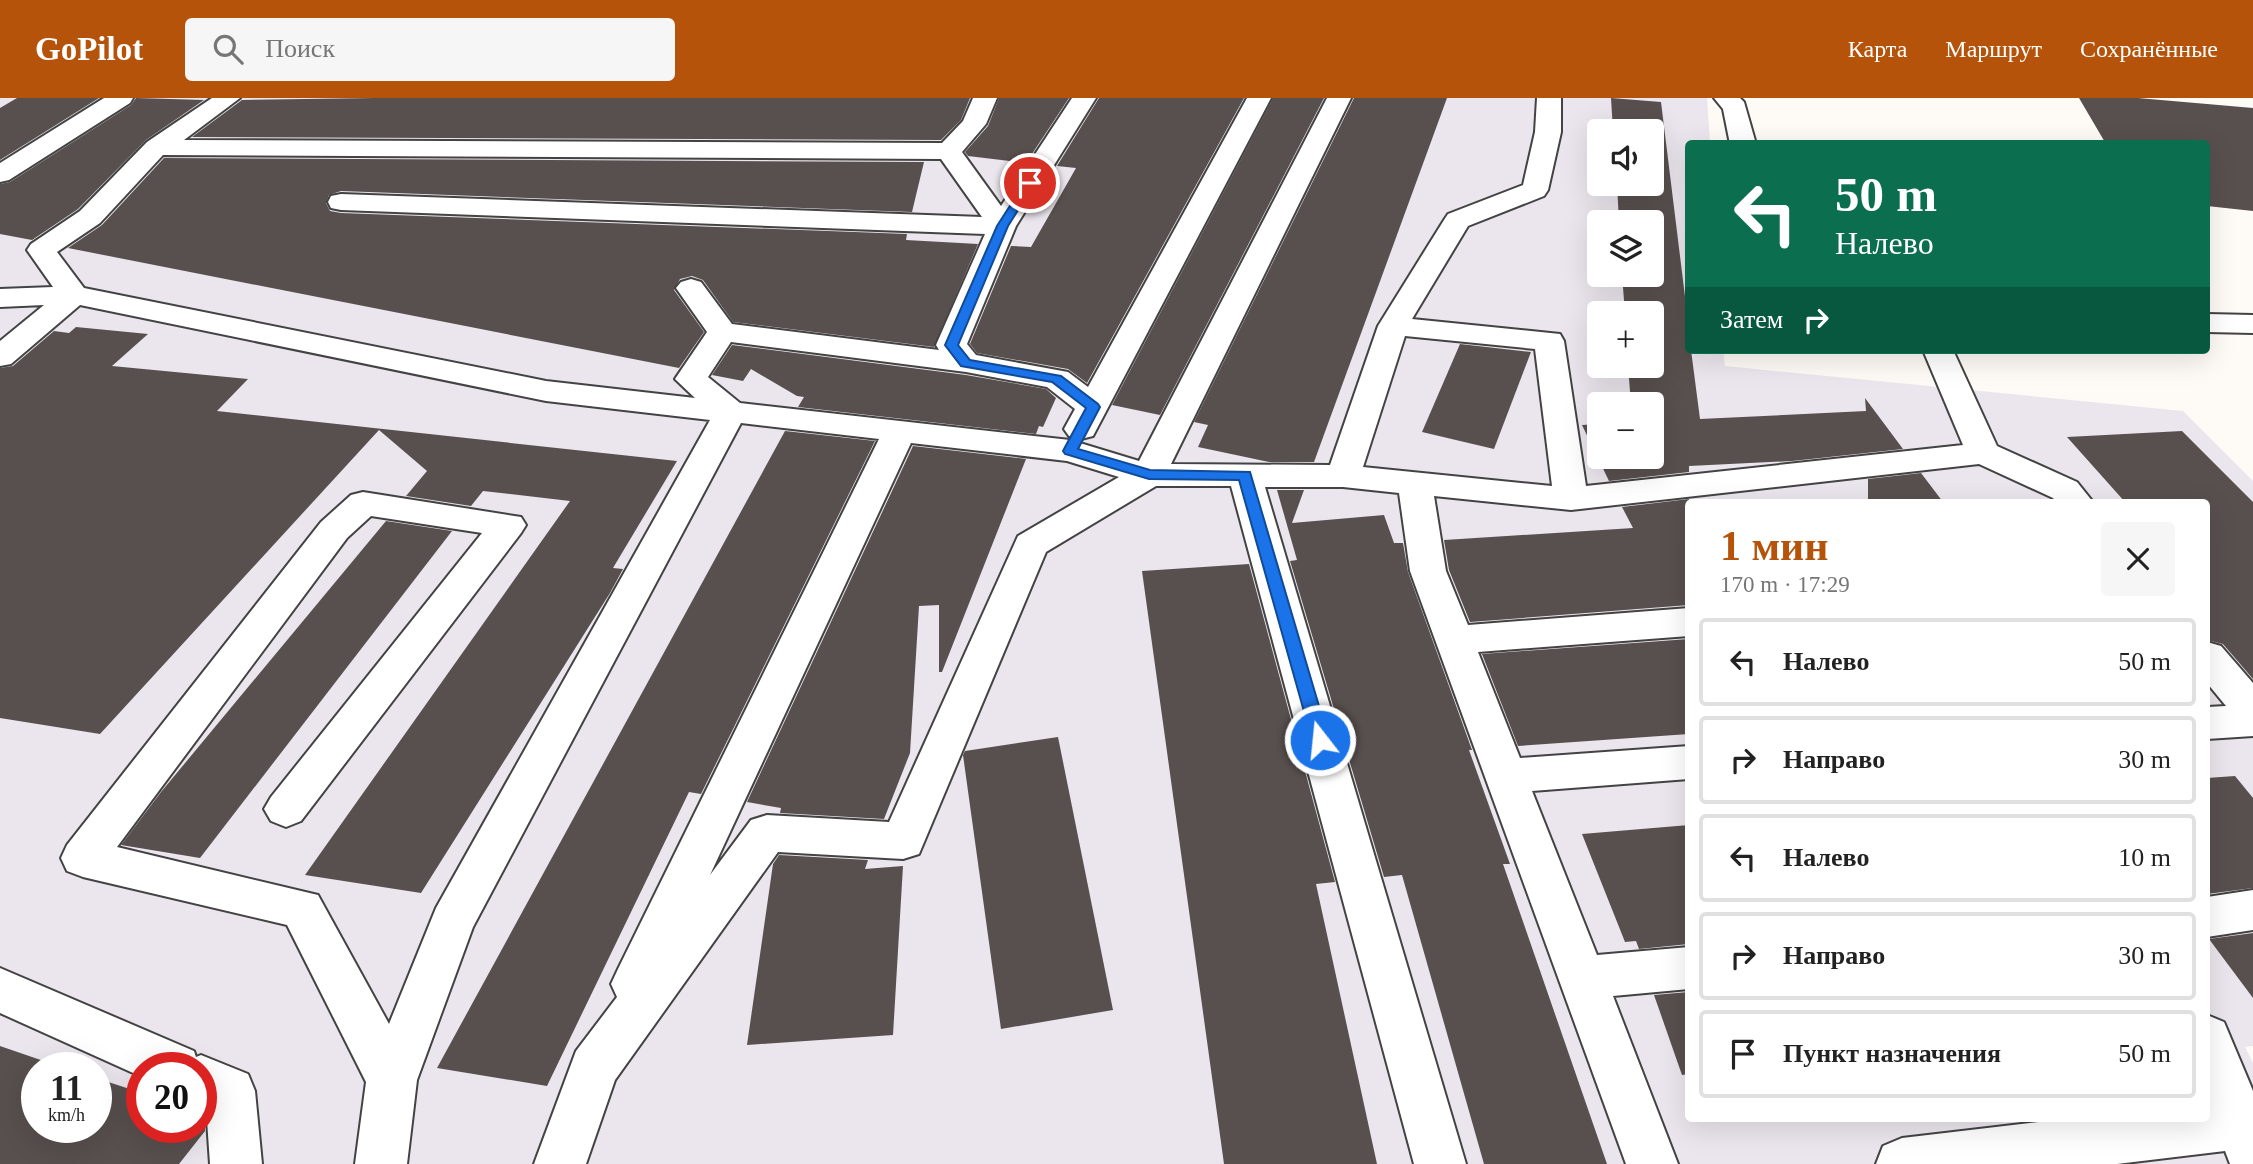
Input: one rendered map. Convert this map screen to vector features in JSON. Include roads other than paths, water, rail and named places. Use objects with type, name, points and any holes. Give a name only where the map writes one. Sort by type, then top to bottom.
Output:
[{"type":"lane","points":[[0,174],[121,98]]},
{"type":"lane","points":[[74,295],[41,250],[90,217],[156,147],[228,98]]},
{"type":"lane","points":[[156,147],[949,151],[974,124],[985,98]]},
{"type":"lane","points":[[966,363],[951,345],[1002,226],[1084,98]]},
{"type":"lane","points":[[1070,451],[1259,98]]},
{"type":"lane","points":[[594,1068],[767,833],[904,841],[1031,545],[1149,475],[1339,98]]},
{"type":"lane","points":[[1343,476],[1393,327],[1458,220],[1535,190],[1548,132],[1549,98]]},
{"type":"lane","points":[[1726,98],[1735,107],[1742,140]]},
{"type":"lane","points":[[949,151],[1002,226]]},
{"type":"lane","points":[[341,202],[1002,226]]},
{"type":"lane","points":[[691,288],[722,332],[966,363],[1056,379],[1093,407]]},
{"type":"lane","points":[[0,357],[74,295]]},
{"type":"lane","points":[[0,298],[74,295],[546,391],[1070,451],[1149,475],[1343,476],[1571,499],[1983,453],[2065,490],[2073,499]]},
{"type":"lane","points":[[2210,323],[2253,324]]},
{"type":"lane","points":[[1393,327],[1549,341],[1571,499]]},
{"type":"lane","points":[[722,332],[691,379],[731,412]]},
{"type":"lane","points":[[1940,354],[1983,453]]},
{"type":"lane","points":[[381,1164],[392,1080],[452,922],[731,412]]},
{"type":"lane","points":[[560,1164],[594,1068],[900,431]]},
{"type":"lane","points":[[1245,476],[1440,1164]]},
{"type":"lane","points":[[1415,484],[1428,571],[1652,1164]]},
{"type":"lane","points":[[286,808],[508,525],[363,503],[334,530],[83,858],[302,909],[392,1080]]},
{"type":"lane","points":[[1454,640],[1685,622]]},
{"type":"lane","points":[[2210,660],[2253,710]]},
{"type":"lane","points":[[2210,723],[2253,720]]},
{"type":"lane","points":[[1506,776],[1685,762]]},
{"type":"lane","points":[[2210,917],[2253,910]]},
{"type":"lane","points":[[1581,978],[1685,968]]},
{"type":"lane","points":[[0,990],[140,1052]]},
{"type":"lane","points":[[1902,1164],[2247,1140],[2210,1046]]},
{"type":"lane","points":[[217,1086],[230,1091],[236,1164]]}]
